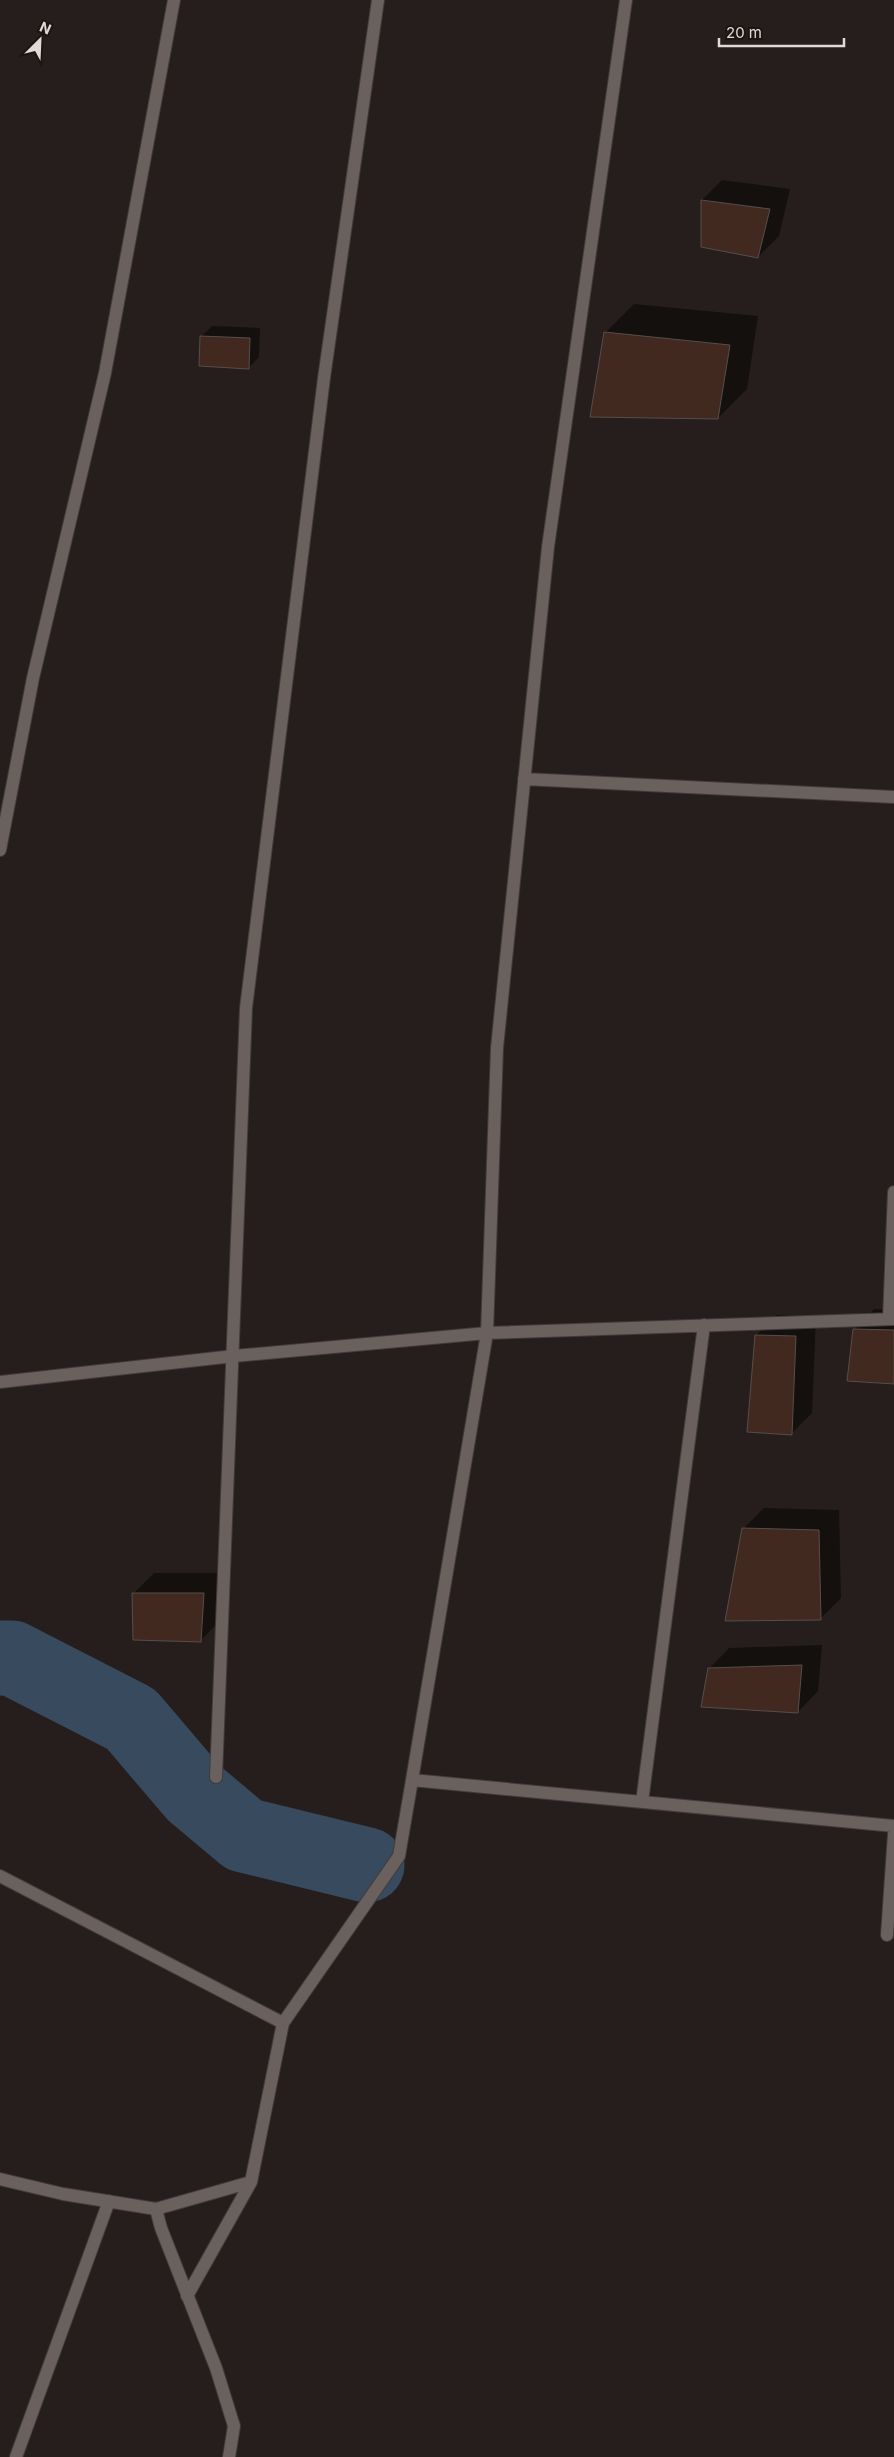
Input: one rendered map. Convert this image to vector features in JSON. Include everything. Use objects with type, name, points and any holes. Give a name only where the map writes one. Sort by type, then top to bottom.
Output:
[{"type":"street","points":[[0,850],[33,678],[105,373],[174,0]]},
{"type":"street","points":[[216,1778],[234,1356],[246,1008],[324,378],[378,0]]},
{"type":"street","points":[[187,2296],[251,2182],[283,2023],[399,1856],[487,1333],[496,1048],[548,547],[626,0]]},
{"type":"street","points":[[524,779],[894,796]]},
{"type":"street","points":[[0,1382],[234,1356],[487,1333],[892,1319],[894,1192]]},
{"type":"street","points":[[642,1802],[704,1325]]},
{"type":"street","points":[[412,1780],[894,1826]]},
{"type":"street","points":[[886,1935],[894,1834]]},
{"type":"street","points":[[0,1876],[283,2023]]},
{"type":"street","points":[[0,2180],[156,2208],[251,2182]]},
{"type":"street","points":[[16,2457],[110,2201]]},
{"type":"street","points":[[156,2208],[160,2228],[216,2368],[234,2426],[229,2457]]},
{"type":"building","points":[[701,200],[770,209],[758,258],[701,247]]},
{"type":"building","points":[[604,332],[730,345],[718,419],[590,417]]},
{"type":"building","points":[[200,336],[250,338],[249,369],[199,366]]},
{"type":"building","points":[[853,1329],[894,1330],[894,1384],[847,1381]]},
{"type":"building","points":[[755,1335],[796,1336],[792,1435],[747,1432]]},
{"type":"building","points":[[742,1528],[819,1530],[821,1620],[725,1621]]},
{"type":"building","points":[[132,1593],[204,1593],[201,1642],[133,1640]]},
{"type":"building","points":[[802,1665],[798,1713],[701,1707],[708,1668]]},
{"type":"waterway","points":[[0,1658],[12,1658],[131,1719],[194,1793],[244,1835],[367,1865]]}]
